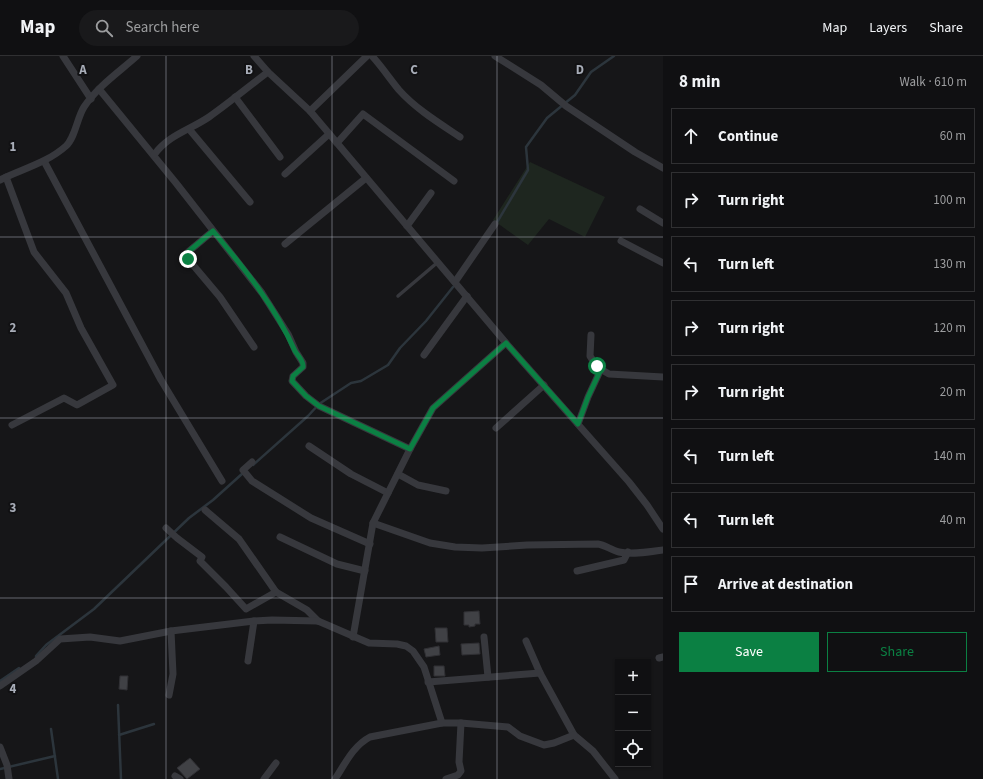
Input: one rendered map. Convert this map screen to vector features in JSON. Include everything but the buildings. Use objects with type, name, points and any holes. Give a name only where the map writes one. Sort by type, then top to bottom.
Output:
[{"type":"street","points":[[63,56],[91,99]]},
{"type":"street","points":[[12,425],[64,398],[77,405],[113,385],[81,328],[66,293],[34,252],[3,179],[44,161],[67,146],[72,138],[74,129],[84,107],[99,89],[137,56]]},
{"type":"street","points":[[254,56],[268,72],[310,111],[506,343],[634,488],[663,529]]},
{"type":"street","points":[[310,111],[367,56]]},
{"type":"street","points":[[372,56],[410,100],[435,120],[460,137]]},
{"type":"street","points":[[495,56],[540,85],[564,104],[635,152],[663,168]]},
{"type":"street","points":[[154,155],[160,146],[171,138],[210,116],[268,72]]},
{"type":"street","points":[[99,89],[154,155],[262,293],[288,334],[303,365],[303,367],[293,376],[292,381],[317,405],[410,449]]},
{"type":"street","points":[[235,97],[280,158]]},
{"type":"street","points":[[337,143],[363,114],[454,181]]},
{"type":"street","points":[[189,129],[250,202]]},
{"type":"street","points":[[285,174],[329,134]]},
{"type":"street","points":[[44,161],[161,380],[222,481]]},
{"type":"street","points":[[285,244],[366,178]]},
{"type":"street","points":[[407,226],[431,193]]},
{"type":"street","points":[[640,209],[663,223]]},
{"type":"street","points":[[455,282],[495,224]]},
{"type":"street","points":[[213,231],[188,252],[188,259],[220,297],[254,348]]},
{"type":"street","points":[[621,241],[663,263]]},
{"type":"street","points":[[424,356],[467,296]]},
{"type":"street","points":[[591,334],[590,356],[597,366],[609,374],[663,378]]},
{"type":"street","points":[[353,637],[374,523],[410,449],[433,408],[506,343]]},
{"type":"street","points":[[578,424],[601,369]]},
{"type":"street","points":[[496,428],[544,385]]},
{"type":"street","points":[[309,446],[351,474],[388,493]]},
{"type":"street","points":[[252,462],[243,470],[252,481],[311,518],[370,544]]},
{"type":"street","points":[[398,474],[418,485],[446,491]]},
{"type":"street","points":[[205,510],[239,539],[276,592],[307,610],[318,622]]},
{"type":"street","points":[[374,523],[430,543],[455,547],[482,548],[527,545],[598,544],[618,552],[663,550]]},
{"type":"street","points":[[170,532],[202,557],[200,561],[246,609],[276,592]]},
{"type":"street","points":[[280,537],[337,564],[365,571]]},
{"type":"street","points":[[577,571],[624,560],[628,552]]},
{"type":"street","points":[[0,686],[36,661],[60,639],[90,638],[120,641],[171,631],[254,621],[272,620],[318,622],[369,643],[397,644],[406,646],[413,651],[424,667],[442,723]]},
{"type":"street","points":[[248,661],[254,621]]},
{"type":"street","points":[[169,695],[173,674],[171,631]]},
{"type":"street","points":[[484,637],[488,677]]},
{"type":"street","points":[[526,641],[540,673],[574,735],[593,751],[615,779]]},
{"type":"street","points":[[428,682],[540,673]]},
{"type":"street","points":[[335,779],[355,748],[364,740],[370,737],[442,723],[508,727],[520,736],[544,745],[554,743],[574,735]]},
{"type":"street","points":[[446,779],[458,775],[461,771],[459,762],[461,723]]},
{"type":"street","points":[[0,747],[9,779]]},
{"type":"street","points":[[264,779],[276,763]]},
{"type":"lane","points":[[398,296],[438,262]]},
{"type":"shaded area","points":[[530,162],[605,197],[585,237],[549,219],[528,245],[493,220]]},
{"type":"waterway","points":[[496,224],[528,170],[526,147],[547,118],[575,95],[591,72],[614,56]]},
{"type":"waterway","points":[[253,465],[308,416],[319,404],[351,383],[361,381],[388,365],[400,348],[426,321],[453,287]]},
{"type":"waterway","points":[[36,656],[46,645],[94,609],[189,518],[213,500],[243,473]]},
{"type":"waterway","points":[[0,681],[19,668]]},
{"type":"waterway","points":[[118,705],[121,779]]},
{"type":"waterway","points":[[119,735],[154,724]]},
{"type":"waterway","points":[[51,729],[58,779]]},
{"type":"waterway","points":[[0,769],[55,756]]},
{"type":"route","points":[[188,259],[188,252],[213,231],[262,293],[288,334],[296,352],[303,362],[303,367],[293,376],[291,379],[292,381],[306,396],[319,406],[410,449],[433,408],[506,343],[578,424],[601,369],[597,366]]}]
